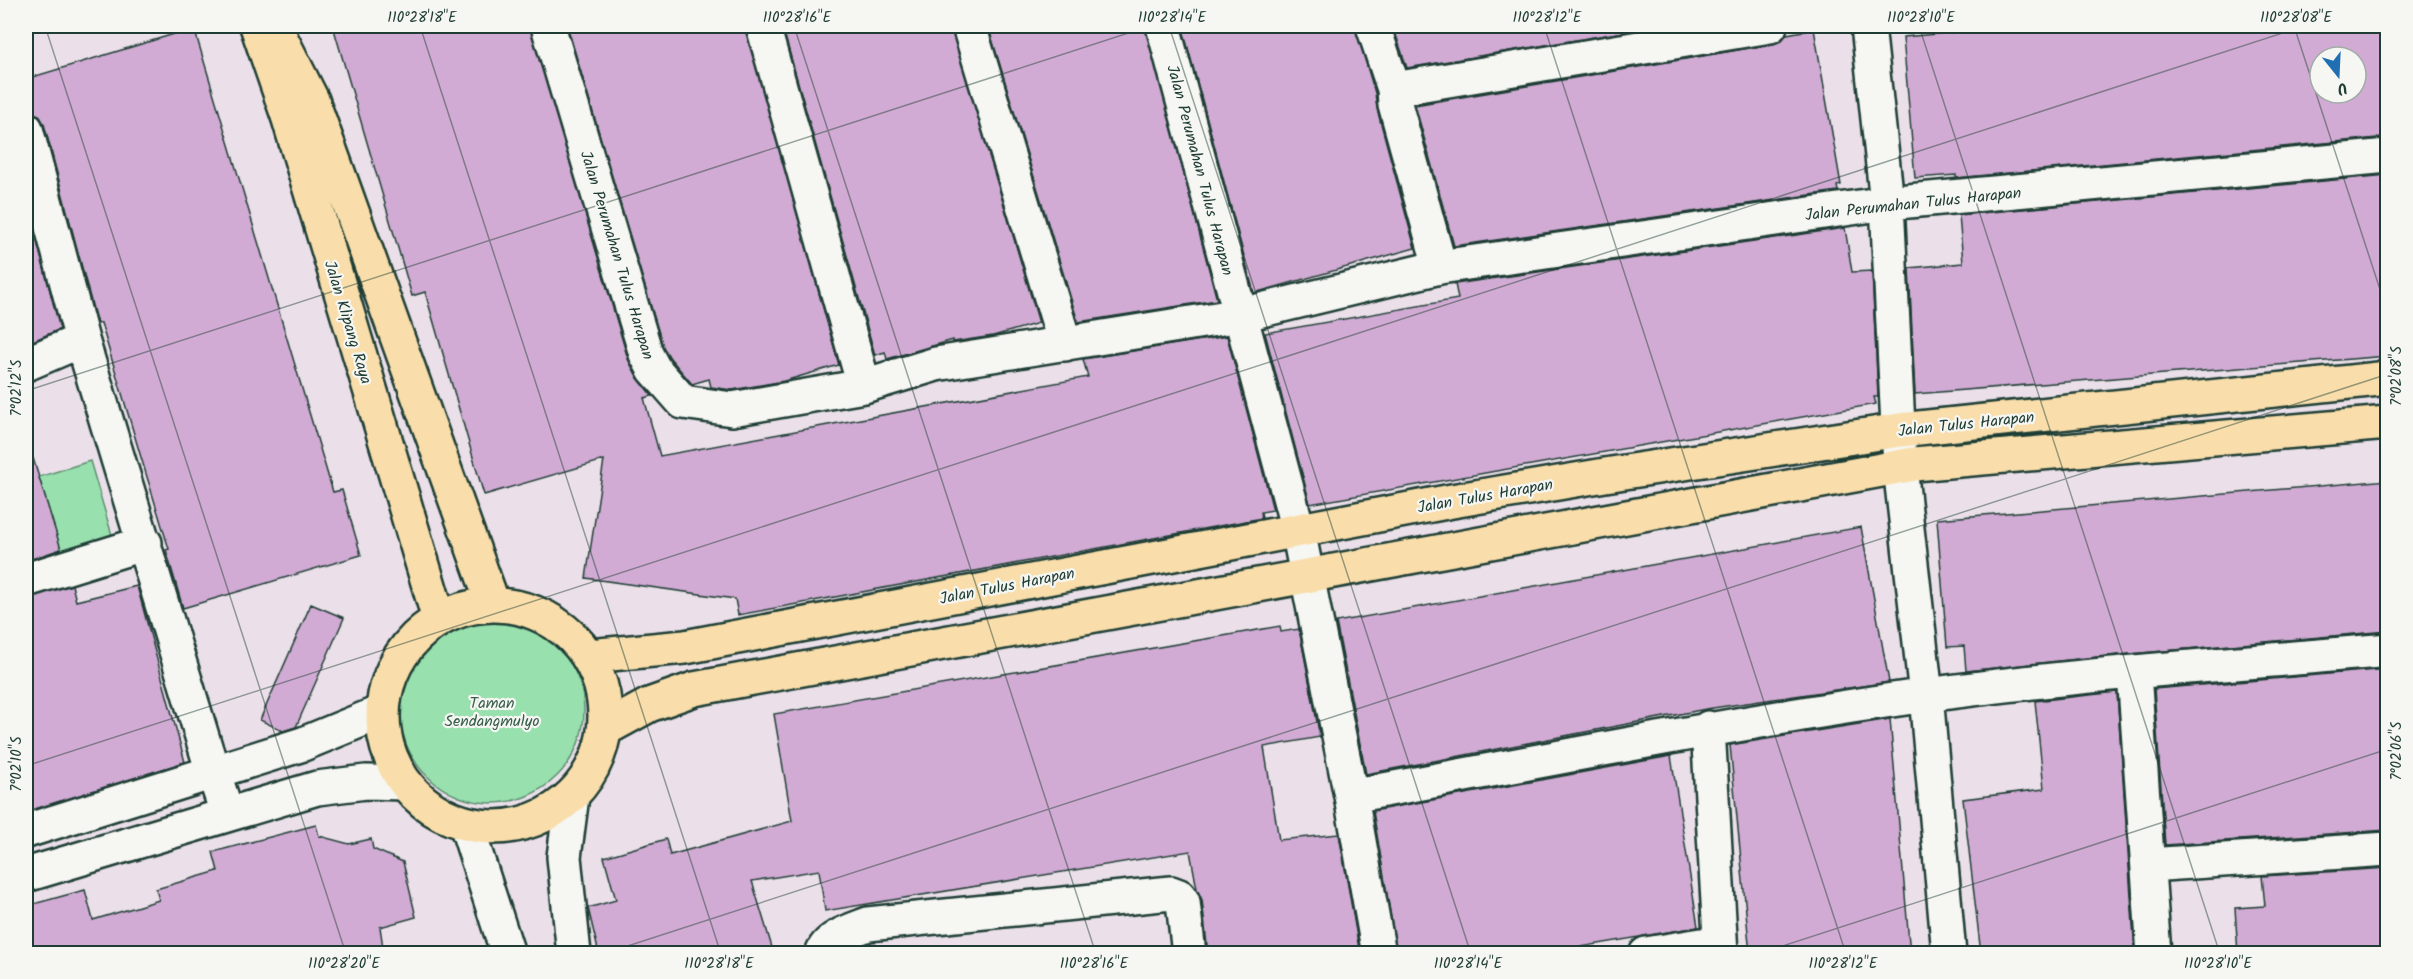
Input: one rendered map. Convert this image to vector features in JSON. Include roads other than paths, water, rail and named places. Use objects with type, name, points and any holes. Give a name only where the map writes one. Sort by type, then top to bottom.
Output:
[{"type":"main road","name":"Jalan Klipang Raya","points":[[265,27],[312,100],[493,604]]},
{"type":"main road","name":"Jalan Klipang Raya","points":[[265,27],[292,131],[439,619]]},
{"type":"main road","name":"Jalan Tulus Harapan","points":[[589,656],[685,647],[1463,499],[1900,430],[2388,378]]},
{"type":"main road","points":[[2239,395],[2239,435]]},
{"type":"main road","points":[[605,729],[657,702],[694,688],[1307,578],[1900,467],[2388,423]]},
{"type":"main road","points":[[493,604],[530,610],[564,628],[589,656],[604,691],[605,729],[594,766],[572,796],[541,817],[504,827],[466,824],[432,809],[404,783],[387,749],[381,712],[390,675],[399,659],[410,643],[439,619],[465,608],[493,604]]},
{"type":"street","name":"Jalan Perumahan Tulus Harapan","points":[[548,26],[646,354],[654,369],[683,402],[732,409],[864,386],[936,364],[1241,315],[1440,267],[1887,203],[2388,156]]},
{"type":"street","points":[[764,26],[864,386]]},
{"type":"street","points":[[969,26],[1065,344]]},
{"type":"street","name":"Jalan Perumahan Tulus Harapan","points":[[1163,26],[1298,530],[1351,796],[1379,954]]},
{"type":"street","points":[[1373,26],[1394,89],[1395,104],[1440,267]]},
{"type":"street","points":[[1394,89],[1770,26]]},
{"type":"street","points":[[1868,26],[1887,203],[1900,430],[1900,467],[1926,695],[1949,954]]},
{"type":"street","points":[[26,129],[82,340],[212,771],[227,813]]},
{"type":"street","points":[[26,364],[82,340]]},
{"type":"street","points":[[26,580],[145,543]]},
{"type":"street","points":[[1351,796],[1708,728],[1926,695],[2054,678],[2388,650]]},
{"type":"street","points":[[2133,673],[2154,954]]},
{"type":"street","points":[[26,831],[303,744],[381,712]]},
{"type":"street","points":[[1646,954],[1721,948],[1708,728]]},
{"type":"street","points":[[26,875],[227,813],[317,788],[366,782],[404,783]]},
{"type":"street","points":[[572,796],[564,857],[574,954]]},
{"type":"street","points":[[122,800],[135,841]]},
{"type":"street","points":[[466,824],[508,954]]},
{"type":"street","points":[[2148,865],[2388,849]]},
{"type":"street","points":[[823,950],[842,934],[868,924],[1171,893],[1179,896],[1183,902],[1189,954]]},
{"type":"park label","name":"Taman Sendangmulyo","points":[[492,711]]}]
